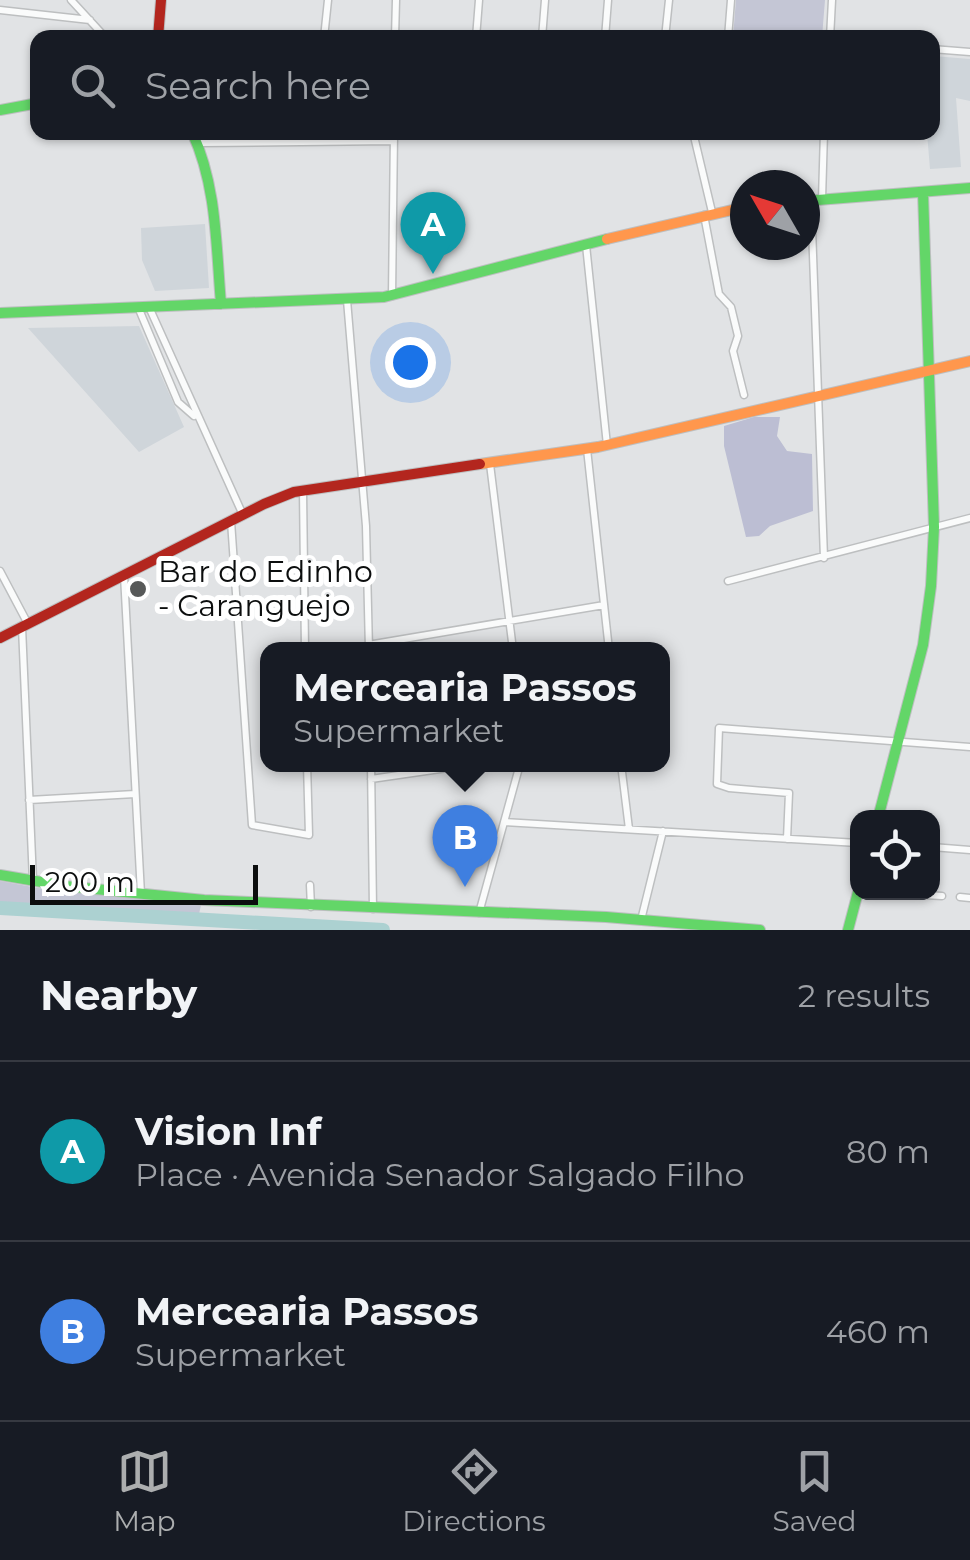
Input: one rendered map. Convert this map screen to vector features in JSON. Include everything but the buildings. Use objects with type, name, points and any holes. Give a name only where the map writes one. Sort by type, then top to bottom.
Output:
[{"type":"street","points":[[71,0],[99,30]]},
{"type":"street","points":[[159,30],[161,0]]},
{"type":"street","points":[[325,30],[328,0]]},
{"type":"street","points":[[395,30],[396,0]]},
{"type":"street","points":[[477,30],[479,0]]},
{"type":"street","points":[[544,30],[545,0]]},
{"type":"street","points":[[606,30],[608,0]]},
{"type":"street","points":[[666,30],[668,0]]},
{"type":"street","points":[[729,30],[731,0]]},
{"type":"street","points":[[830,30],[832,0]]},
{"type":"street","points":[[0,10],[90,20]]},
{"type":"street","points":[[940,50],[970,52]]},
{"type":"street","points":[[0,110],[30,105]]},
{"type":"street","points":[[196,140],[208,182],[222,304]]},
{"type":"street","points":[[392,296],[394,140]]},
{"type":"street","points":[[694,140],[719,294],[731,306],[738,336],[734,351],[744,395]]},
{"type":"street","points":[[818,170],[823,140]]},
{"type":"street","points":[[820,199],[970,188]]},
{"type":"street","points":[[880,810],[926,633],[934,527],[923,192]]},
{"type":"street","points":[[0,313],[392,296],[730,209]]},
{"type":"street","points":[[586,245],[607,445]]},
{"type":"street","points":[[815,260],[824,558]]},
{"type":"street","points":[[346,300],[362,484],[368,642]]},
{"type":"street","points":[[143,307],[178,402],[197,418],[243,515]]},
{"type":"street","points":[[0,638],[243,515],[303,490],[587,449],[970,362]]},
{"type":"street","points":[[587,449],[608,642]]},
{"type":"street","points":[[490,464],[513,642]]},
{"type":"street","points":[[303,490],[306,642]]},
{"type":"street","points":[[728,582],[970,518]]},
{"type":"street","points":[[231,521],[252,825],[309,835],[308,772]]},
{"type":"street","points":[[0,572],[25,626],[33,882]]},
{"type":"street","points":[[124,575],[141,894]]},
{"type":"street","points":[[396,642],[604,605]]},
{"type":"street","points":[[788,839],[788,793],[717,784],[719,728],[970,747]]},
{"type":"street","points":[[371,772],[373,910]]},
{"type":"street","points":[[371,778],[417,772]]},
{"type":"street","points":[[479,913],[518,772]]},
{"type":"street","points":[[623,772],[628,829]]},
{"type":"street","points":[[29,800],[136,794]]},
{"type":"street","points":[[504,822],[850,843]]},
{"type":"street","points":[[641,920],[663,831]]},
{"type":"street","points":[[940,848],[970,850]]},
{"type":"street","points":[[0,875],[141,894],[311,907],[641,920],[760,930]]},
{"type":"street","points":[[310,885],[311,907]]},
{"type":"street","points":[[960,898],[970,898]]},
{"type":"street","points":[[848,930],[856,900]]},
{"type":"shaded area","points":[[736,0],[825,0],[823,30],[734,30]]},
{"type":"shaded area","points":[[940,57],[970,59],[970,101],[956,98],[961,167],[930,169],[928,140],[940,140]]},
{"type":"shaded area","points":[[205,224],[209,288],[155,291],[142,260],[141,228]]},
{"type":"shaded area","points":[[139,326],[184,427],[139,452],[28,328]]},
{"type":"shaded area","points":[[754,417],[780,417],[777,436],[787,451],[812,454],[813,511],[770,526],[759,536],[746,537],[724,446],[724,426]]},
{"type":"shaded area","points":[[0,881],[201,905],[199,914],[0,904]]},
{"type":"waterway","points":[[0,908],[383,930]]},
{"type":"traffic: fast","points":[[0,110],[30,104]]},
{"type":"traffic: fast","points":[[195,140],[211,195],[221,304]]},
{"type":"traffic: fast","points":[[820,200],[970,188]]},
{"type":"traffic: fast","points":[[880,810],[923,645],[931,586],[934,527],[923,192]]},
{"type":"traffic: fast","points":[[0,313],[384,297],[607,239]]},
{"type":"traffic: fast","points":[[0,875],[65,886],[204,900],[606,917],[760,930]]},
{"type":"traffic: fast","points":[[848,930],[856,900]]},
{"type":"traffic: slow","points":[[607,239],[730,210]]},
{"type":"traffic: slow","points":[[480,464],[598,447],[970,361]]},
{"type":"traffic: jam","points":[[159,30],[161,0]]},
{"type":"traffic: jam","points":[[0,638],[294,492],[480,464]]},
{"type":"place","name":"Vision Inf","points":[[433,274]]},
{"type":"place","name":"Bar do Edinho - Caranguejo","points":[[138,589]]},
{"type":"place","name":"Mercearia Passos","points":[[465,887]]}]
